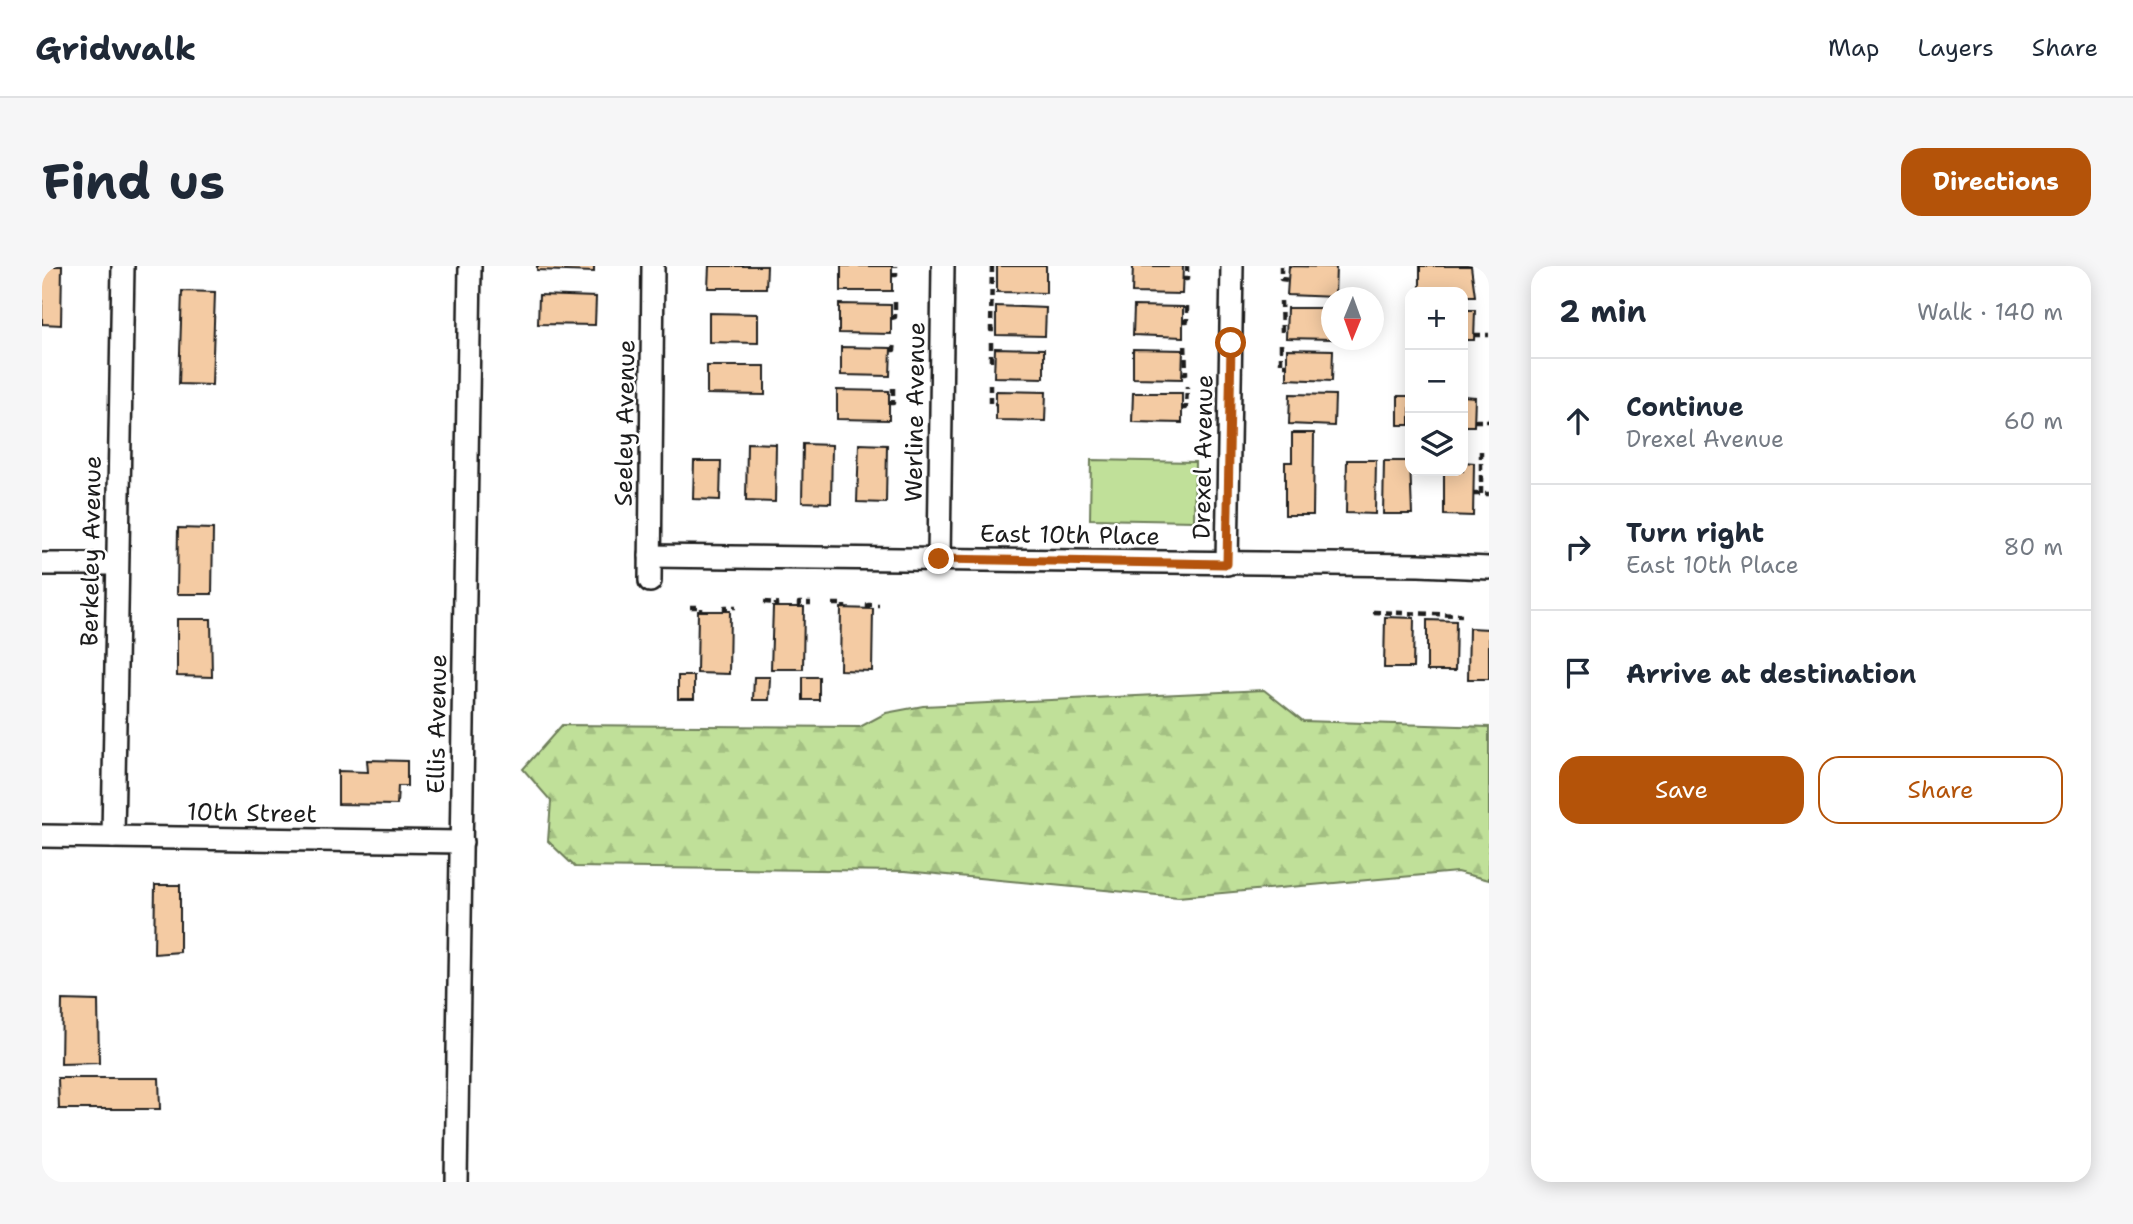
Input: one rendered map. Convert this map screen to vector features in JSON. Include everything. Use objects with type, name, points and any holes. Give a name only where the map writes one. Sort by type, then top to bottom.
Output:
[{"type":"street","name":"Berkeley Avenue","points":[[113,837],[123,266]]},
{"type":"street","name":"Ellis Avenue","points":[[456,1182],[470,266]]},
{"type":"street","name":"Seeley Avenue","points":[[650,581],[653,266]]},
{"type":"street","name":"Werline Avenue","points":[[939,559],[943,266]]},
{"type":"street","name":"Drexel Avenue","points":[[1227,564],[1232,266]]},
{"type":"street","name":"East 10th Place","points":[[650,556],[1430,565],[1489,568]]},
{"type":"street","points":[[42,564],[117,564]]},
{"type":"street","name":"10th Street","points":[[42,836],[462,842]]},
{"type":"path","points":[[892,275],[896,275],[896,266]]},
{"type":"path","points":[[992,266],[994,275],[991,330],[996,330]]},
{"type":"path","points":[[1182,279],[1187,279],[1187,266]]},
{"type":"path","points":[[1281,266],[1281,279],[1288,280]]},
{"type":"path","points":[[891,318],[895,317],[895,298]]},
{"type":"path","points":[[1183,321],[1187,321],[1187,301]]},
{"type":"path","points":[[1281,301],[1282,332],[1287,333]]},
{"type":"path","points":[[1474,335],[1489,335]]},
{"type":"path","points":[[891,350],[894,350],[895,341]]},
{"type":"path","points":[[991,342],[991,362],[995,362]]},
{"type":"path","points":[[1182,374],[1186,374],[1185,342]]},
{"type":"path","points":[[1281,344],[1281,365],[1287,365]]},
{"type":"path","points":[[889,403],[893,403],[893,383]]},
{"type":"path","points":[[990,384],[990,404],[996,404]]},
{"type":"path","points":[[1182,408],[1186,408],[1187,386]]},
{"type":"path","points":[[1474,421],[1489,421]]},
{"type":"path","points":[[1481,494],[1482,448]]},
{"type":"path","points":[[1473,494],[1489,494]]},
{"type":"path","points":[[764,602],[776,603],[776,607]]},
{"type":"path","points":[[799,607],[799,603],[811,603]]},
{"type":"path","points":[[833,604],[844,604],[844,608]]},
{"type":"path","points":[[868,608],[868,605],[879,605]]},
{"type":"path","points":[[690,607],[701,607],[701,611]]},
{"type":"path","points":[[725,611],[725,607],[736,607]]},
{"type":"path","points":[[1373,612],[1462,615]]},
{"type":"green space","points":[[1091,460],[1195,462],[1194,521],[1090,519]]},
{"type":"green space","points":[[1264,690],[1303,721],[1489,727],[1489,880],[1457,872],[1178,897],[905,871],[575,867],[548,841],[551,801],[523,769],[562,725],[860,727],[886,713],[923,706]]},
{"type":"building","points":[[42,266],[62,266],[61,325],[42,324]]},
{"type":"building","points":[[537,266],[594,266],[594,272],[537,270]]},
{"type":"building","points":[[709,266],[767,266],[766,288],[708,288]]},
{"type":"building","points":[[841,266],[892,266],[892,291],[841,291]]},
{"type":"building","points":[[997,266],[1046,266],[1046,293],[997,292]]},
{"type":"building","points":[[1133,266],[1183,266],[1182,294],[1132,293]]},
{"type":"building","points":[[1289,266],[1336,267],[1335,287],[1321,287],[1321,296],[1287,295]]},
{"type":"building","points":[[1420,266],[1471,266],[1475,296],[1468,296],[1468,287],[1420,287]]},
{"type":"building","points":[[182,291],[215,292],[212,385],[179,384]]},
{"type":"building","points":[[539,295],[596,297],[595,325],[538,324]]},
{"type":"building","points":[[839,304],[891,305],[891,334],[839,333]]},
{"type":"building","points":[[996,306],[1046,308],[1045,336],[996,335]]},
{"type":"building","points":[[1134,306],[1183,307],[1183,337],[1133,335]]},
{"type":"building","points":[[1287,308],[1321,308],[1321,339],[1286,338]]},
{"type":"building","points":[[1468,310],[1475,310],[1474,340],[1468,340]]},
{"type":"building","points":[[709,313],[758,314],[758,343],[709,342]]},
{"type":"building","points":[[841,347],[891,348],[890,376],[841,375]]},
{"type":"building","points":[[995,348],[1044,349],[1044,378],[994,377]]},
{"type":"building","points":[[1133,349],[1183,350],[1182,379],[1133,378]]},
{"type":"building","points":[[1287,349],[1333,350],[1332,381],[1287,379]]},
{"type":"building","points":[[707,366],[765,366],[765,395],[707,394]]},
{"type":"building","points":[[837,390],[889,391],[889,420],[837,419]]},
{"type":"building","points":[[996,391],[1046,392],[1045,421],[996,420]]},
{"type":"building","points":[[1133,393],[1182,393],[1182,423],[1132,422]]},
{"type":"building","points":[[1290,394],[1335,395],[1334,426],[1289,424]]},
{"type":"building","points":[[1398,396],[1405,396],[1405,425],[1398,425]]},
{"type":"building","points":[[1468,396],[1475,397],[1474,426],[1468,426]]},
{"type":"building","points":[[1292,433],[1314,433],[1313,515],[1285,515],[1285,462],[1292,462]]},
{"type":"building","points":[[747,443],[776,444],[775,502],[746,501]]},
{"type":"building","points":[[803,444],[832,445],[831,503],[802,502]]},
{"type":"building","points":[[859,444],[887,445],[886,503],[857,502]]},
{"type":"building","points":[[1347,460],[1376,460],[1375,514],[1346,513]]},
{"type":"building","points":[[694,461],[721,461],[720,500],[693,499]]},
{"type":"building","points":[[1384,461],[1405,461],[1405,476],[1411,476],[1412,514],[1383,514]]},
{"type":"building","points":[[1468,462],[1474,463],[1473,516],[1444,515],[1444,476],[1468,476]]},
{"type":"building","points":[[178,528],[213,529],[212,594],[177,594]]},
{"type":"building","points":[[773,607],[804,607],[803,669],[771,669]]},
{"type":"building","points":[[841,608],[873,609],[872,671],[840,670]]},
{"type":"building","points":[[698,611],[730,611],[729,674],[697,673]]},
{"type":"building","points":[[1385,617],[1414,618],[1413,668],[1384,668]]},
{"type":"building","points":[[177,619],[211,619],[212,677],[177,676]]},
{"type":"building","points":[[1427,620],[1456,621],[1455,671],[1427,671]]},
{"type":"building","points":[[1469,628],[1489,629],[1489,679],[1468,679]]},
{"type":"building","points":[[678,676],[694,676],[694,699],[678,699]]},
{"type":"building","points":[[754,677],[770,677],[769,700],[753,700]]},
{"type":"building","points":[[803,677],[819,677],[819,700],[803,700]]},
{"type":"building","points":[[367,760],[407,761],[407,786],[398,786],[397,805],[338,804],[338,771],[368,772]]},
{"type":"building","points":[[155,885],[180,885],[180,952],[154,954]]},
{"type":"building","points":[[62,1000],[98,1001],[99,1063],[61,1064]]},
{"type":"building","points":[[58,1078],[159,1078],[160,1109],[59,1109]]},
{"type":"route","points":[[939,559],[1227,564],[1231,343]]}]
